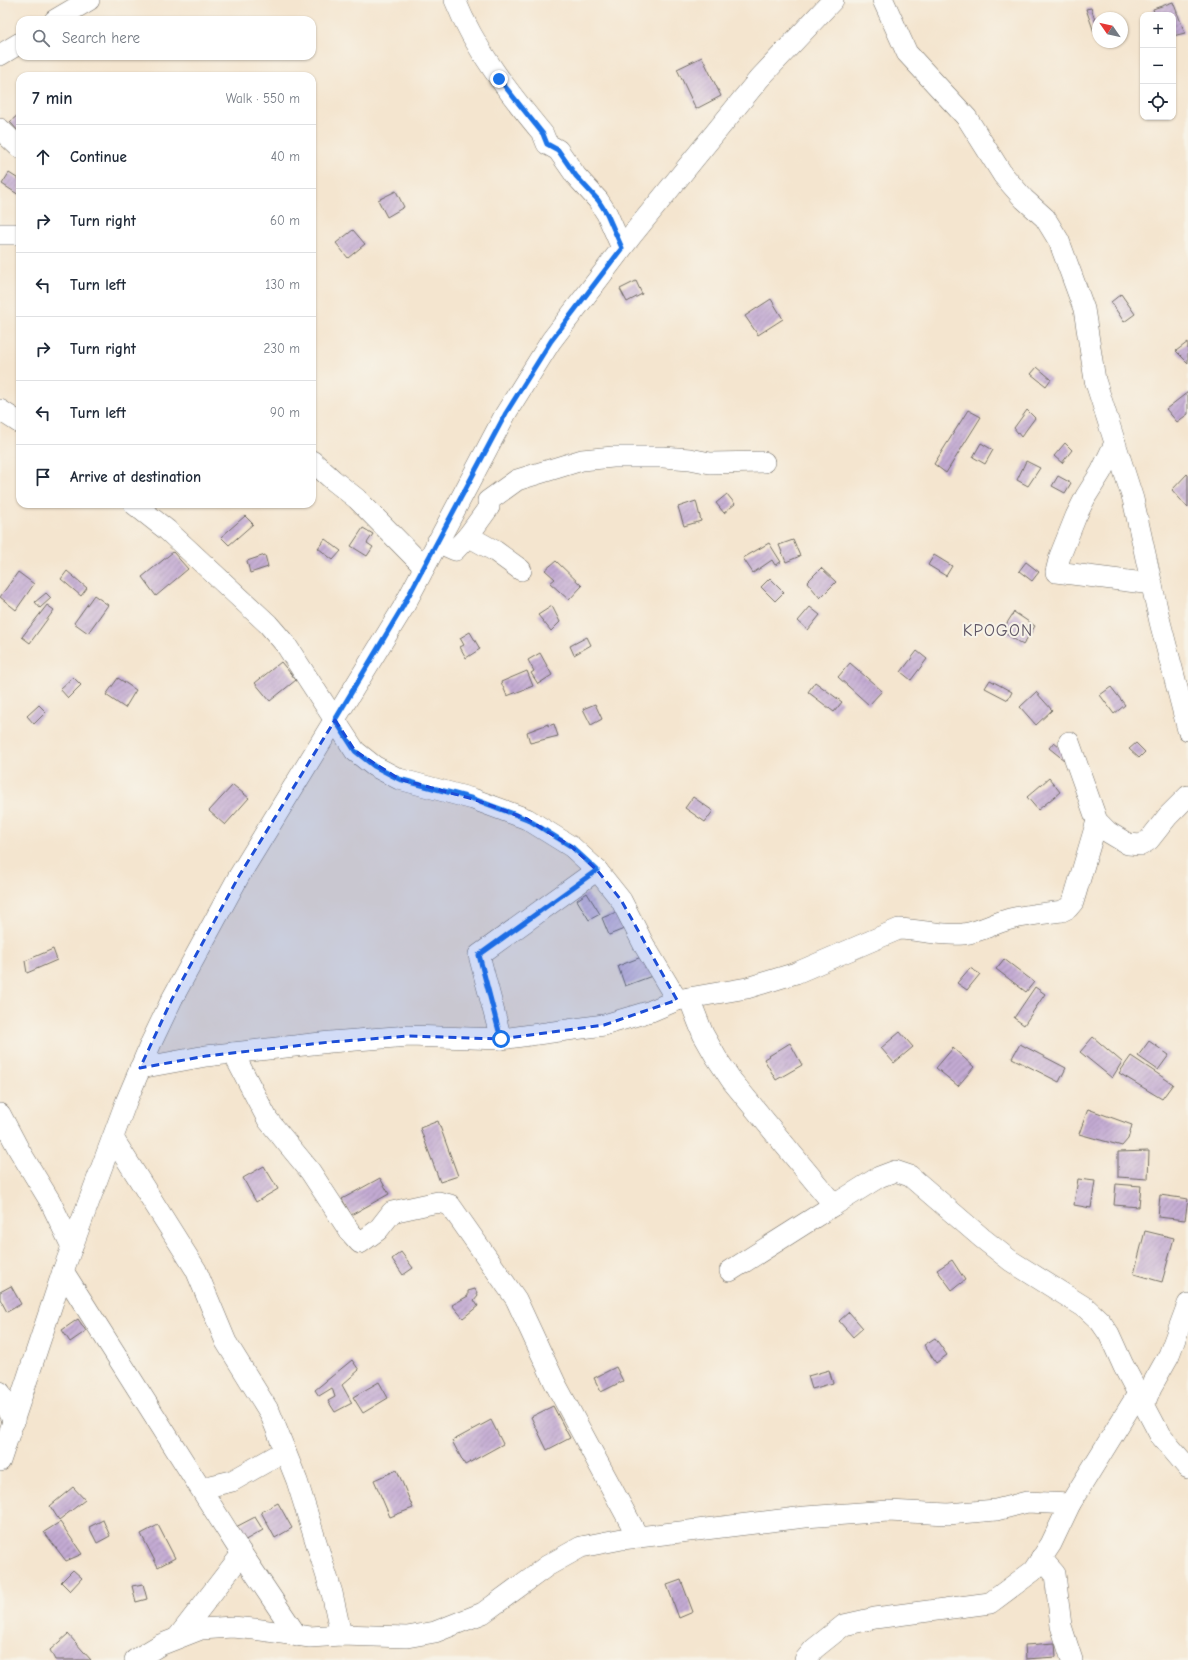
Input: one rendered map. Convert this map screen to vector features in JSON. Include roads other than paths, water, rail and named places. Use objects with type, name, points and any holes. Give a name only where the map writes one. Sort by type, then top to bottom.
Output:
[{"type":"street","points":[[62,16],[89,0]]},
{"type":"street","points":[[455,0],[467,27],[499,79],[543,134],[547,144],[558,150],[576,176],[598,200],[607,214],[622,248]]},
{"type":"street","points":[[0,1461],[63,1271],[140,1068],[172,999],[239,876],[402,608],[506,413],[551,341],[622,248],[759,79],[833,0]]},
{"type":"street","points":[[883,0],[907,53],[967,118],[1003,175],[1024,199],[1045,218],[1059,241],[1084,309],[1095,380],[1133,499],[1152,584],[1188,730]]},
{"type":"street","points":[[0,55],[16,45]]},
{"type":"street","points":[[0,129],[16,144]]},
{"type":"street","points":[[0,234],[16,234]]},
{"type":"street","points":[[0,410],[16,420]]},
{"type":"street","points":[[1115,443],[1101,472],[1076,516],[1060,556],[1056,572],[1152,584]]},
{"type":"street","points":[[438,542],[455,550],[468,536],[489,507],[488,501],[517,480],[582,460],[613,457],[663,457],[710,463],[764,462]]},
{"type":"street","points":[[316,464],[357,499],[424,567]]},
{"type":"street","points":[[139,508],[166,530],[268,624],[286,645],[355,751],[374,766],[399,779],[474,799],[527,819],[572,847],[597,870],[621,900],[644,945],[683,999],[716,1057],[732,1081],[834,1205]]},
{"type":"street","points":[[468,536],[495,551],[521,570]]},
{"type":"street","points":[[1069,742],[1097,821],[1108,832],[1128,844],[1141,845],[1149,840],[1168,816],[1188,796]]},
{"type":"street","points":[[140,1068],[206,1056],[330,1042],[409,1036],[501,1039],[604,1024],[651,1011],[683,999],[747,988],[796,973],[899,929],[916,930],[934,934],[964,934],[987,928],[1010,919],[1062,911],[1068,908],[1073,902],[1097,821]]},
{"type":"street","points":[[501,1039],[479,955],[597,870]]},
{"type":"street","points":[[233,1053],[268,1120],[310,1171],[350,1232],[360,1243],[378,1230],[392,1212],[438,1202],[450,1205],[516,1299],[555,1383],[638,1537]]},
{"type":"street","points":[[0,1114],[19,1150],[50,1201],[72,1247]]},
{"type":"street","points":[[113,1138],[196,1270],[226,1342],[270,1413],[297,1481],[332,1593],[341,1635]]},
{"type":"street","points":[[730,1272],[879,1177],[895,1171],[910,1176],[1011,1261],[1052,1285],[1086,1308],[1100,1321],[1109,1334],[1160,1435],[1188,1468]]},
{"type":"street","points":[[63,1271],[242,1554],[297,1636]]},
{"type":"street","points":[[805,1660],[814,1648],[844,1625],[875,1618],[990,1603],[1033,1571],[1051,1544],[1070,1504],[1141,1399],[1151,1387],[1169,1355],[1188,1304]]},
{"type":"street","points":[[0,1392],[14,1422]]},
{"type":"street","points":[[204,1492],[212,1486],[232,1481],[285,1451]]},
{"type":"street","points":[[135,1660],[160,1645],[201,1629],[232,1627],[271,1630],[297,1636],[407,1636],[441,1630],[484,1613],[547,1566],[582,1547],[638,1537],[805,1517],[888,1511],[948,1514],[996,1510],[1027,1502],[1070,1504]]},
{"type":"street","points":[[178,1637],[242,1554]]},
{"type":"street","points":[[1041,1558],[1055,1574],[1062,1626],[1072,1660]]},
{"type":"district","name":"KPOGON","points":[[998,630]]}]
